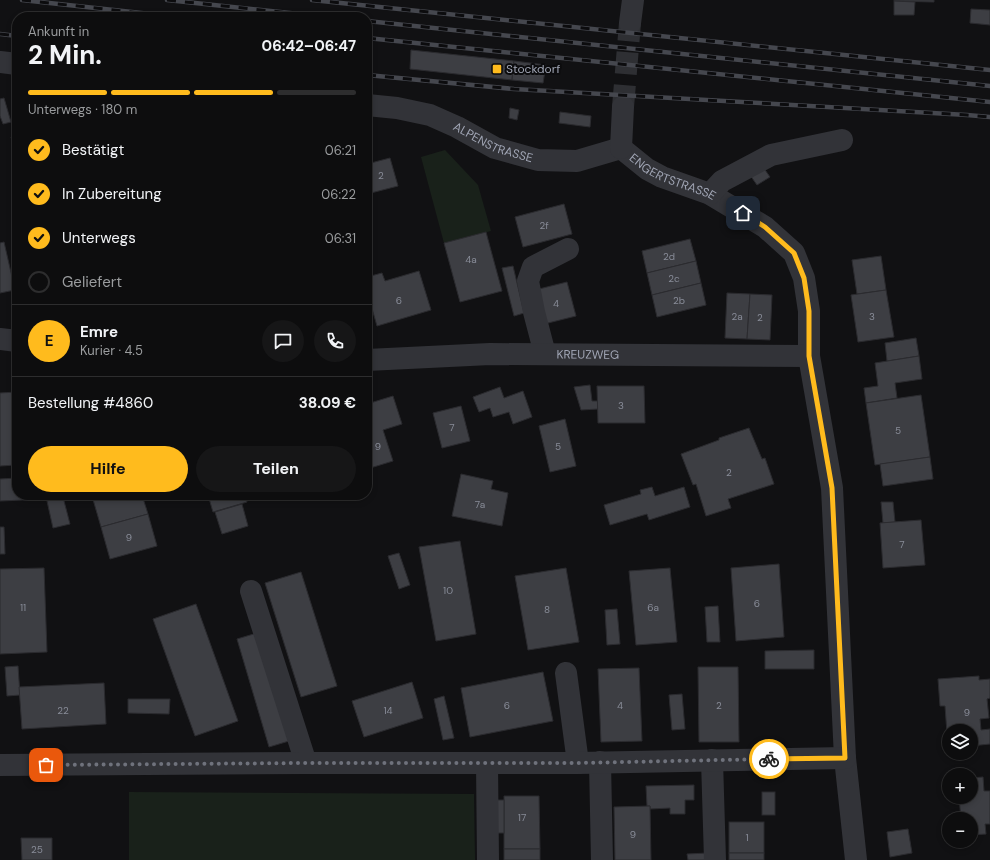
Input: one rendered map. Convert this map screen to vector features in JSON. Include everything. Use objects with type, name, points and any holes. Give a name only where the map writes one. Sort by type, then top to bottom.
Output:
[{"type":"street","points":[[630,23],[633,0]]},
{"type":"street","points":[[0,62],[12,63]]},
{"type":"street","name":"ALPENSTRASSE","points":[[372,106],[397,108],[430,115],[457,127],[495,148],[538,160],[577,161],[621,148]]},
{"type":"street","points":[[621,148],[623,107]]},
{"type":"street","points":[[710,194],[722,181],[771,155],[842,140]]},
{"type":"street","name":"ENGERTSTRASSE","points":[[621,148],[647,169],[662,177],[710,194],[765,227],[794,253],[804,278],[809,311],[809,356],[832,488],[845,758],[856,860]]},
{"type":"street","points":[[545,354],[528,281],[533,267],[568,249]]},
{"type":"street","points":[[0,339],[12,340]]},
{"type":"street","name":"KREUZWEG","points":[[372,360],[490,354],[809,356]]},
{"type":"street","points":[[251,591],[306,763]]},
{"type":"street","points":[[566,673],[578,763]]},
{"type":"street","points":[[0,765],[578,763],[845,758]]},
{"type":"street","points":[[712,760],[715,860]]},
{"type":"street","points":[[600,762],[602,860]]},
{"type":"street","points":[[487,763],[488,860]]},
{"type":"shaded area","points":[[445,150],[478,185],[491,231],[444,243],[421,157]]},
{"type":"shaded area","points":[[129,792],[474,794],[475,860],[129,860]]},
{"type":"building","points":[[934,0],[934,2],[894,1]]},
{"type":"building","points":[[894,1],[915,2],[914,15],[894,15]]},
{"type":"building","points":[[971,9],[990,10],[990,25],[970,23]]},
{"type":"building","points":[[411,50],[514,61],[512,80],[410,69]]},
{"type":"building","points":[[514,61],[546,65],[543,83],[512,80]]},
{"type":"building","points":[[4,98],[11,122],[3,124],[0,116],[0,99]]},
{"type":"building","points":[[510,108],[519,110],[517,120],[509,118]]},
{"type":"building","points":[[560,112],[591,116],[590,127],[559,123]]},
{"type":"building","points":[[390,158],[398,186],[372,193],[372,163]]},
{"type":"building","points":[[763,167],[770,177],[757,185],[750,175]]},
{"type":"building","points":[[564,204],[572,234],[523,247],[515,217]]},
{"type":"building","points":[[486,232],[502,291],[460,302],[444,243]]},
{"type":"building","points":[[690,239],[696,261],[647,273],[642,251]]},
{"type":"building","points":[[4,242],[12,277],[12,291],[0,293],[0,243]]},
{"type":"building","points":[[881,256],[886,290],[857,294],[852,260]]},
{"type":"building","points":[[696,261],[701,283],[652,295],[647,273]]},
{"type":"building","points":[[513,266],[524,313],[514,316],[502,268]]},
{"type":"building","points":[[419,271],[431,310],[377,326],[372,308],[372,276],[382,273],[385,281]]},
{"type":"building","points":[[567,282],[576,316],[544,324],[535,290]]},
{"type":"building","points":[[701,283],[706,305],[657,317],[652,295]]},
{"type":"building","points":[[886,290],[894,337],[858,342],[851,295]]},
{"type":"building","points":[[727,293],[750,294],[747,339],[725,338]]},
{"type":"building","points":[[750,294],[772,295],[770,340],[747,339]]},
{"type":"building","points":[[916,338],[919,356],[887,361],[885,343]]},
{"type":"building","points":[[919,356],[922,379],[895,383],[897,398],[866,403],[864,388],[878,386],[875,363]]},
{"type":"building","points":[[590,385],[592,401],[598,401],[598,409],[581,410],[574,387]]},
{"type":"building","points":[[597,386],[644,386],[645,423],[598,423]]},
{"type":"building","points":[[500,387],[504,398],[523,391],[532,417],[513,424],[509,412],[493,417],[490,408],[479,412],[473,397]]},
{"type":"building","points":[[12,392],[12,465],[0,466],[0,393]]},
{"type":"building","points":[[921,395],[930,457],[875,465],[866,403]]},
{"type":"building","points":[[393,396],[402,424],[383,430],[393,461],[372,467],[372,402]]},
{"type":"building","points":[[461,406],[470,441],[442,448],[433,413]]},
{"type":"building","points":[[565,419],[576,466],[550,472],[539,426]]},
{"type":"building","points":[[749,428],[762,459],[765,458],[774,484],[728,499],[731,508],[706,516],[696,484],[693,485],[681,454],[719,440],[719,438]]},
{"type":"building","points":[[930,457],[933,479],[883,486],[880,464]]},
{"type":"building","points":[[461,474],[493,481],[491,489],[508,493],[502,526],[452,516]]},
{"type":"building","points":[[12,478],[12,500],[23,500],[0,501],[0,479]]},
{"type":"building","points":[[652,487],[655,496],[684,487],[690,507],[649,520],[647,514],[610,525],[604,505],[641,494],[640,490]]},
{"type":"building","points":[[64,500],[70,524],[53,528],[47,501]]},
{"type":"building","points":[[93,500],[144,500],[148,514],[101,527]]},
{"type":"building","points":[[209,500],[246,500],[247,502],[213,512]]},
{"type":"building","points":[[881,502],[893,502],[895,522],[883,523]]},
{"type":"building","points":[[242,504],[248,526],[222,534],[215,512]]},
{"type":"building","points":[[148,514],[157,546],[110,559],[101,527]]},
{"type":"building","points":[[921,520],[925,565],[883,568],[880,523]]},
{"type":"building","points":[[0,527],[4,527],[5,554],[0,554]]},
{"type":"building","points":[[460,541],[476,634],[436,641],[419,547]]},
{"type":"building","points":[[399,553],[410,585],[399,589],[388,556]]},
{"type":"building","points":[[779,564],[784,637],[736,641],[731,568]]},
{"type":"building","points":[[44,568],[47,652],[0,654],[0,569]]},
{"type":"building","points":[[566,568],[579,642],[528,650],[515,576]]},
{"type":"building","points":[[670,568],[677,642],[636,645],[629,571]]},
{"type":"building","points":[[301,572],[337,686],[301,697],[265,583]]},
{"type":"building","points":[[196,604],[238,721],[195,736],[153,619]]},
{"type":"building","points":[[718,606],[720,642],[707,642],[705,607]]},
{"type":"building","points":[[617,609],[620,644],[607,645],[605,610]]},
{"type":"building","points":[[257,633],[289,741],[269,747],[237,639]]},
{"type":"building","points":[[814,650],[814,669],[765,669],[765,651]]},
{"type":"building","points":[[18,666],[20,695],[7,696],[5,667]]},
{"type":"building","points":[[698,667],[738,667],[739,742],[699,742]]},
{"type":"building","points":[[639,668],[642,741],[601,742],[598,669]]},
{"type":"building","points":[[543,672],[553,721],[470,737],[461,688]]},
{"type":"building","points":[[979,676],[979,680],[990,679],[990,698],[987,699],[989,718],[980,719],[981,730],[990,729],[990,744],[978,745],[978,724],[946,724],[945,706],[940,706],[938,679]]},
{"type":"building","points":[[412,682],[423,718],[364,737],[352,701]]},
{"type":"building","points":[[104,683],[106,724],[22,729],[19,687]]},
{"type":"building","points":[[682,694],[685,729],[672,730],[669,695]]},
{"type":"building","points":[[444,696],[454,738],[443,740],[434,699]]},
{"type":"building","points":[[128,699],[170,699],[169,714],[128,713]]},
{"type":"building","points":[[978,777],[983,777],[984,791],[990,791],[990,824],[985,824],[986,834],[978,835],[978,812],[960,812],[960,804],[978,804]]},
{"type":"building","points":[[694,785],[694,800],[685,800],[685,814],[670,814],[670,808],[650,809],[650,806],[647,806],[646,786]]},
{"type":"building","points":[[762,792],[775,792],[775,815],[762,815]]},
{"type":"building","points":[[504,796],[539,796],[540,849],[504,849]]},
{"type":"building","points":[[495,800],[504,800],[504,833],[495,833]]},
{"type":"building","points":[[650,806],[651,860],[615,860],[614,807]]},
{"type":"building","points":[[729,822],[764,822],[764,853],[729,853]]},
{"type":"building","points":[[908,829],[912,853],[890,857],[887,832]]},
{"type":"building","points":[[21,838],[52,838],[52,860],[22,860]]},
{"type":"building","points":[[504,849],[540,849],[540,860],[504,860]]},
{"type":"building","points":[[708,853],[708,860],[688,860],[687,854]]},
{"type":"building","points":[[729,853],[764,853],[764,860],[729,860]]},
{"type":"tunnel","points":[[623,107],[630,23]]},
{"type":"railway","points":[[22,0],[132,12]]},
{"type":"railway","points":[[167,0],[281,12]]},
{"type":"railway","points":[[312,0],[990,70]]},
{"type":"railway","points":[[372,22],[990,86]]},
{"type":"railway","points":[[0,34],[12,35]]},
{"type":"railway","points":[[372,39],[990,102]]},
{"type":"railway","points":[[372,75],[514,89],[990,117]]},
{"type":"way so far","points":[[46,765],[578,763],[769,759]]},
{"type":"place","name":"Stockdorf","points":[[497,69]]},
{"type":"route","points":[[743,213],[765,227],[794,253],[804,278],[809,311],[809,356],[832,488],[845,758],[769,759]]}]
